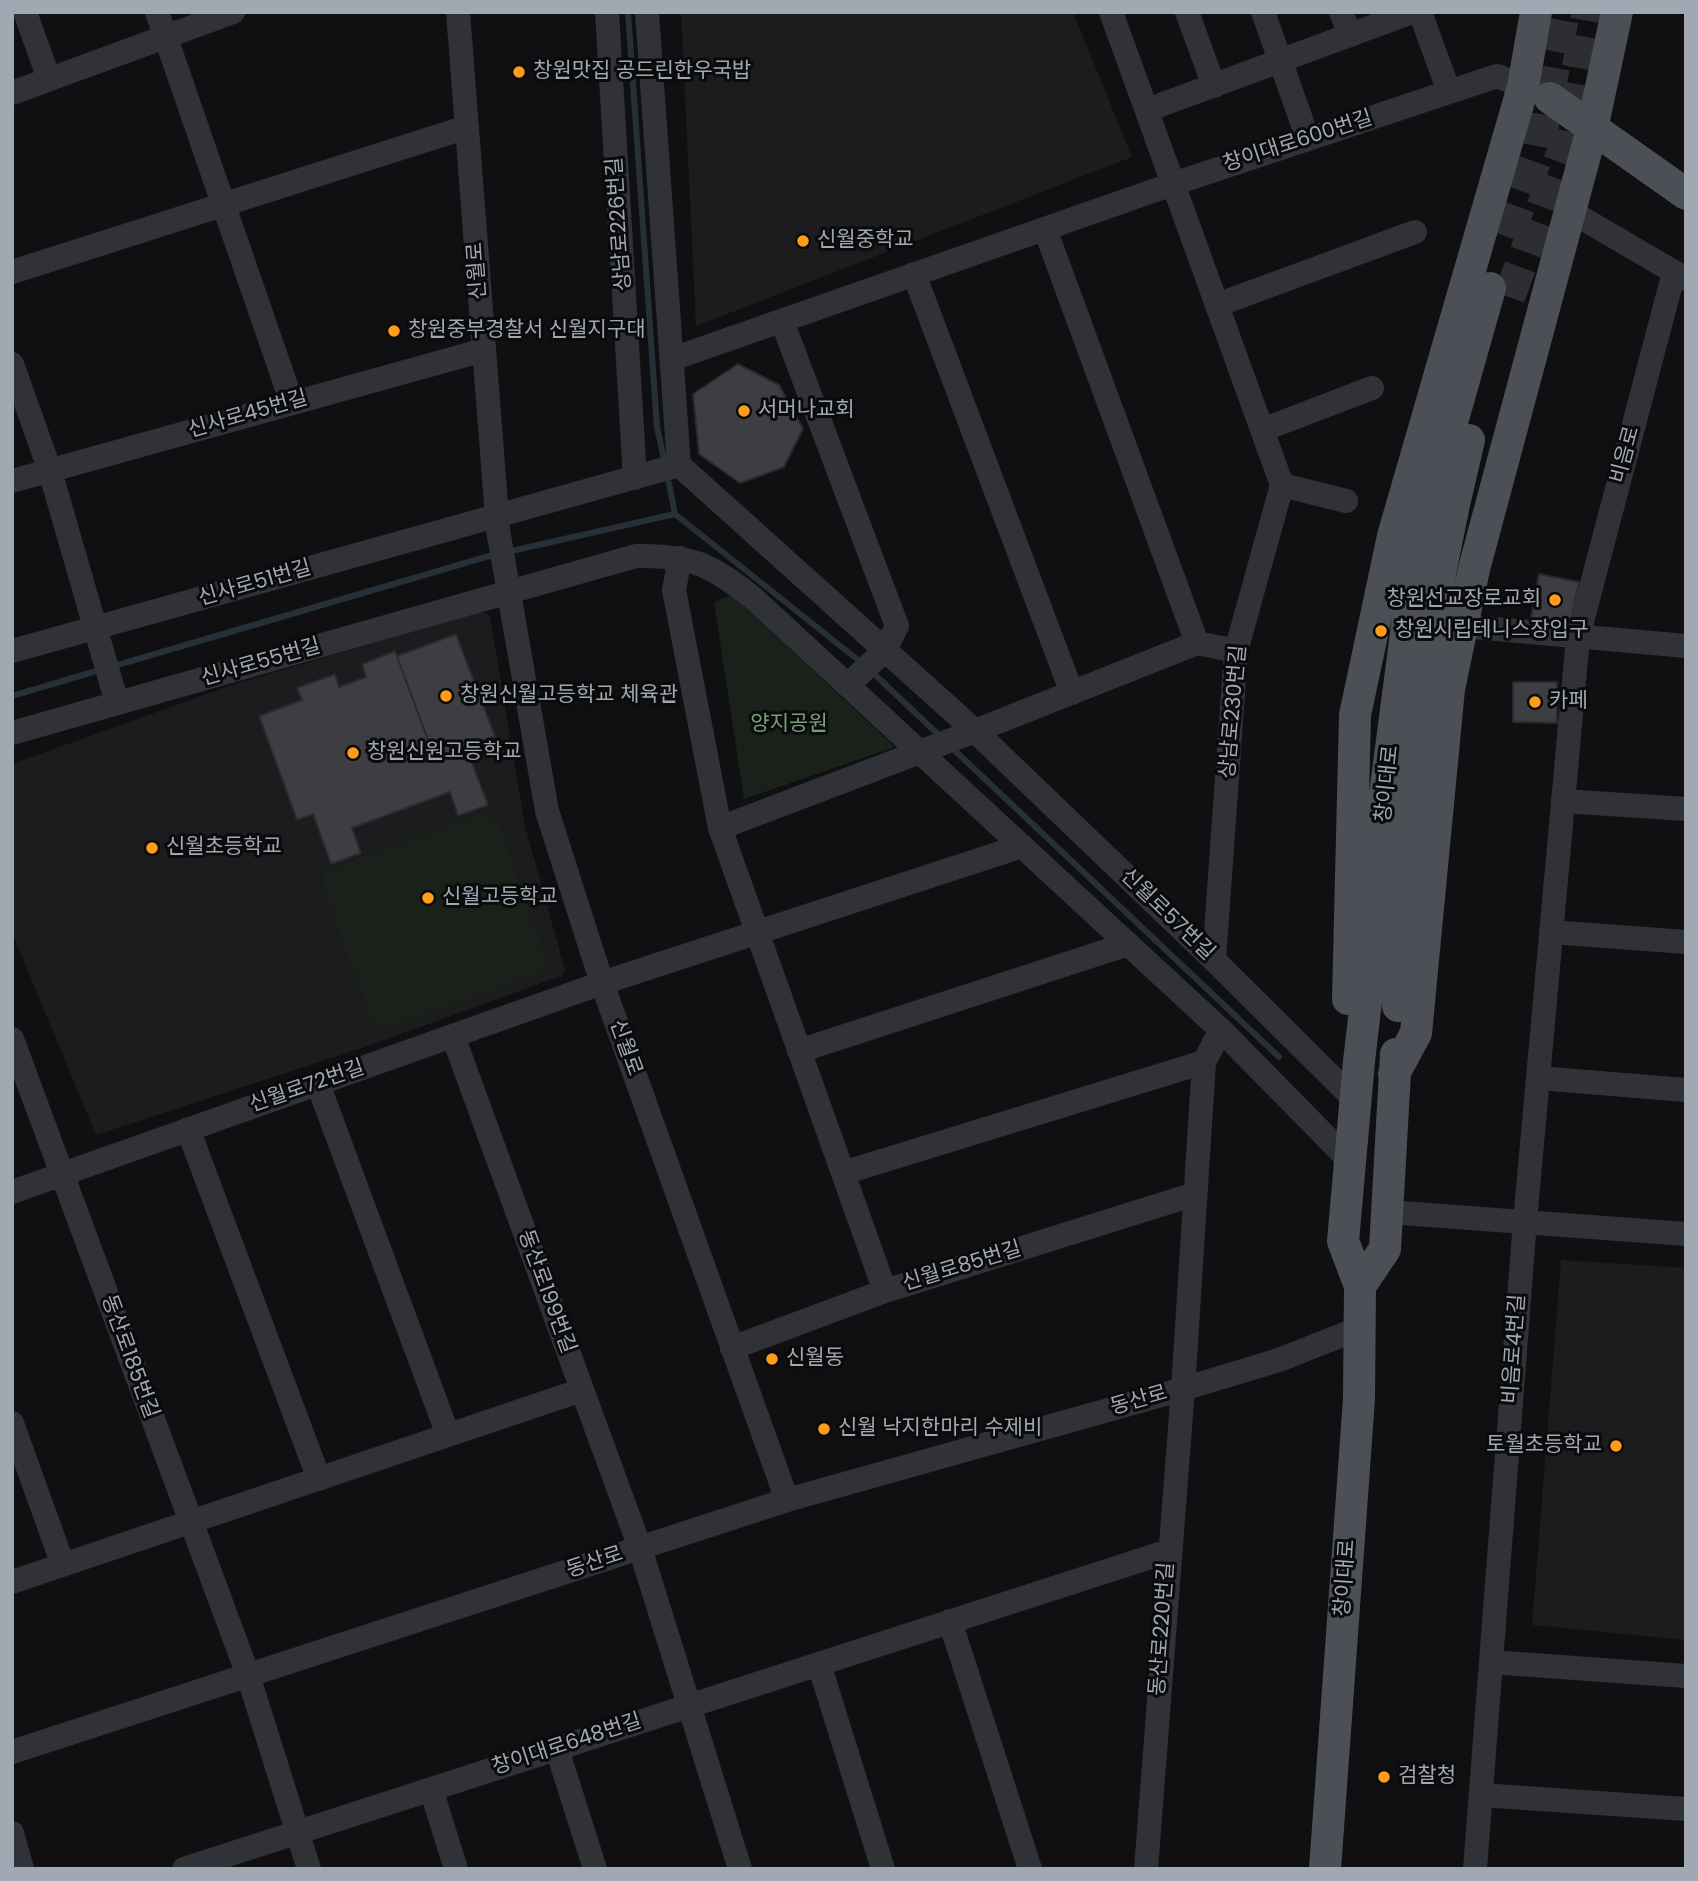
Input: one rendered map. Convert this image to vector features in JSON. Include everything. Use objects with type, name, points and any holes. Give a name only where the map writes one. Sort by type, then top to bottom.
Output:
[{"type":"main road","points":[[1359,1061],[1348,1030],[1355,715],[1393,536],[1537,92],[1536,12]]},
{"type":"main road","points":[[1394,1074],[1416,1033],[1448,689],[1474,569],[1592,129],[1617,12]]},
{"type":"main road","points":[[1537,92],[1686,194]]},
{"type":"main road","name":"창이대로","points":[[1325,1869],[1359,1399],[1360,1286],[1343,1241],[1359,1061],[1375,925],[1385,794],[1413,580],[1449,433],[1500,293],[1438,581],[1421,688],[1410,798],[1385,1249],[1360,1286]]},
{"type":"street","points":[[25,12],[49,79]]},
{"type":"street","points":[[157,12],[292,403]]},
{"type":"street","points":[[12,93],[233,12]]},
{"type":"street","name":"신월로","points":[[458,12],[498,523],[547,811],[602,983],[787,1500]]},
{"type":"street","name":"상남로226번길","points":[[607,12],[644,476]]},
{"type":"street","points":[[498,523],[678,466],[647,12]]},
{"type":"street","points":[[1111,12],[1282,485],[1346,501]]},
{"type":"street","points":[[1187,12],[1213,86]]},
{"type":"street","points":[[1263,12],[1308,139]]},
{"type":"street","points":[[1341,12],[1350,36]]},
{"type":"street","points":[[1147,110],[1412,12]]},
{"type":"street","points":[[1420,12],[1449,92]]},
{"type":"street","name":"창이대로600번길","points":[[671,359],[1173,184],[1497,76],[1537,92]]},
{"type":"street","points":[[12,272],[467,127]]},
{"type":"street","points":[[1570,211],[1680,276]]},
{"type":"street","points":[[1045,229],[1197,643]]},
{"type":"street","points":[[1217,304],[1415,232]]},
{"type":"street","points":[[914,274],[1072,693]]},
{"type":"street","name":"비음로","points":[[1578,637],[1680,276]]},
{"type":"street","points":[[782,321],[897,626],[881,654],[851,682]]},
{"type":"street","name":"신사로45번길","points":[[12,481],[484,349]]},
{"type":"street","points":[[12,364],[50,471],[116,700]]},
{"type":"street","points":[[1262,430],[1372,388]]},
{"type":"street","name":"신월로57번길","points":[[678,466],[1214,960],[1357,1102]]},
{"type":"street","name":"상남로230번길","points":[[1214,960],[1236,651],[1282,485]]},
{"type":"street","name":"신사로51번길","points":[[12,651],[97,633],[498,523]]},
{"type":"street","name":"신사로55번길","points":[[12,733],[116,700],[510,588],[636,556],[666,556],[698,562],[726,576],[926,750],[1023,846],[1221,1030],[1351,1162]]},
{"type":"street","points":[[680,558],[674,590],[720,828],[885,1292]]},
{"type":"street","points":[[1462,626],[1686,646]]},
{"type":"street","name":"비음로4번길","points":[[1475,1869],[1525,1222],[1578,637]]},
{"type":"street","points":[[720,828],[1197,643],[1236,651]]},
{"type":"street","points":[[1563,802],[1686,809]]},
{"type":"street","name":"신월로72번길","points":[[12,1192],[602,983],[1023,846]]},
{"type":"street","points":[[1552,932],[1686,942]]},
{"type":"street","points":[[799,1051],[1128,944]]},
{"type":"street","name":"동산로","points":[[1183,1389],[1205,1062],[1221,1030]]},
{"type":"street","name":"동산로199번길","points":[[453,1036],[640,1548],[740,1869]]},
{"type":"street","name":"동산로185번길","points":[[12,1039],[247,1675],[309,1869]]},
{"type":"street","points":[[843,1173],[1205,1062]]},
{"type":"street","points":[[1538,1078],[1686,1090]]},
{"type":"street","points":[[318,1084],[447,1435]]},
{"type":"street","points":[[188,1129],[319,1479]]},
{"type":"street","name":"신월로85번길","points":[[732,1348],[885,1292],[1195,1194]]},
{"type":"street","points":[[1388,1212],[1686,1234]]},
{"type":"street","name":"동산로","points":[[12,1752],[787,1500],[1183,1389],[1279,1360],[1360,1328]]},
{"type":"street","name":"동산로220번길","points":[[1146,1869],[1183,1389]]},
{"type":"street","points":[[12,1582],[582,1390]]},
{"type":"street","points":[[12,1423],[64,1565]]},
{"type":"street","name":"창이대로648번길","points":[[184,1869],[1169,1551]]},
{"type":"street","points":[[950,1621],[1030,1869]]},
{"type":"street","points":[[1491,1662],[1686,1676]]},
{"type":"street","points":[[819,1664],[883,1869]]},
{"type":"street","points":[[557,1749],[595,1869]]},
{"type":"street","points":[[431,1789],[456,1869]]},
{"type":"street","points":[[1481,1795],[1686,1809]]},
{"type":"street","points":[[12,1833],[22,1869]]},
{"type":"shaded area","name":"신월중학교","points":[[681,12],[1073,12],[1132,157],[696,326]]},
{"type":"shaded area","points":[[482,611],[490,616],[525,826],[565,970],[561,976],[365,1047],[96,1135],[12,933],[12,764],[232,685]]},
{"type":"shaded area","name":"토월초등학교","points":[[1561,1260],[1686,1268],[1686,1640],[1532,1625]]},
{"type":"green space","name":"양지공원","points":[[732,595],[895,747],[744,799],[714,602]]},
{"type":"green space","points":[[482,813],[498,822],[546,959],[544,969],[538,975],[390,1027],[378,1025],[372,1021],[323,887],[324,875],[328,870]]},
{"type":"building","name":"서머나교회","points":[[738,364],[779,385],[803,429],[784,467],[740,483],[699,454],[693,394]]},
{"type":"building","name":"창원선교장로교회","points":[[1539,574],[1579,582],[1570,626],[1531,618]]},
{"type":"building","name":"창원신월고등학교 체육관","points":[[456,634],[495,736],[435,759],[397,656]]},
{"type":"building","name":"창원신원고등학교","points":[[395,651],[435,759],[466,747],[488,805],[458,816],[450,792],[352,828],[361,853],[331,864],[313,814],[297,820],[259,716],[302,700],[297,688],[335,674],[339,687],[366,677],[362,664]]},
{"type":"building","name":"카페","points":[[1513,682],[1557,682],[1557,723],[1513,722]]},
{"type":"waterway","points":[[628,12],[657,427],[665,464]]},
{"type":"waterway","points":[[667,474],[675,514]]},
{"type":"waterway","points":[[507,552],[675,514],[863,664]]},
{"type":"waterway","points":[[114,666],[496,554]]},
{"type":"waterway","points":[[12,696],[103,669]]},
{"type":"waterway","points":[[871,671],[942,738]]},
{"type":"waterway","points":[[950,746],[1279,1057]]},
{"type":"tunnel","points":[[1508,237],[1538,153],[1564,12]]},
{"type":"tunnel","points":[[1509,297],[1562,154],[1588,12]]},
{"type":"place","name":"창원맛집 공드린한우국밥","points":[[519,72]]},
{"type":"place","name":"신월중학교","points":[[803,241]]},
{"type":"place","name":"창원중부경찰서 신월지구대","points":[[394,331]]},
{"type":"place","name":"서머나교회","points":[[744,411]]},
{"type":"place","name":"창원선교장로교회","points":[[1555,600]]},
{"type":"place","name":"창원시립테니스장입구","points":[[1381,631]]},
{"type":"place","name":"창원신월고등학교 체육관","points":[[446,696]]},
{"type":"place","name":"카페","points":[[1535,702]]},
{"type":"place","name":"창원신원고등학교","points":[[353,753]]},
{"type":"place","name":"신월초등학교","points":[[152,848]]},
{"type":"place","name":"신월고등학교","points":[[428,898]]},
{"type":"place","name":"신월동","points":[[772,1359]]},
{"type":"place","name":"신월 낙지한마리 수제비","points":[[824,1429]]},
{"type":"place","name":"토월초등학교","points":[[1616,1446]]},
{"type":"place","name":"검찰청","points":[[1384,1777]]}]
